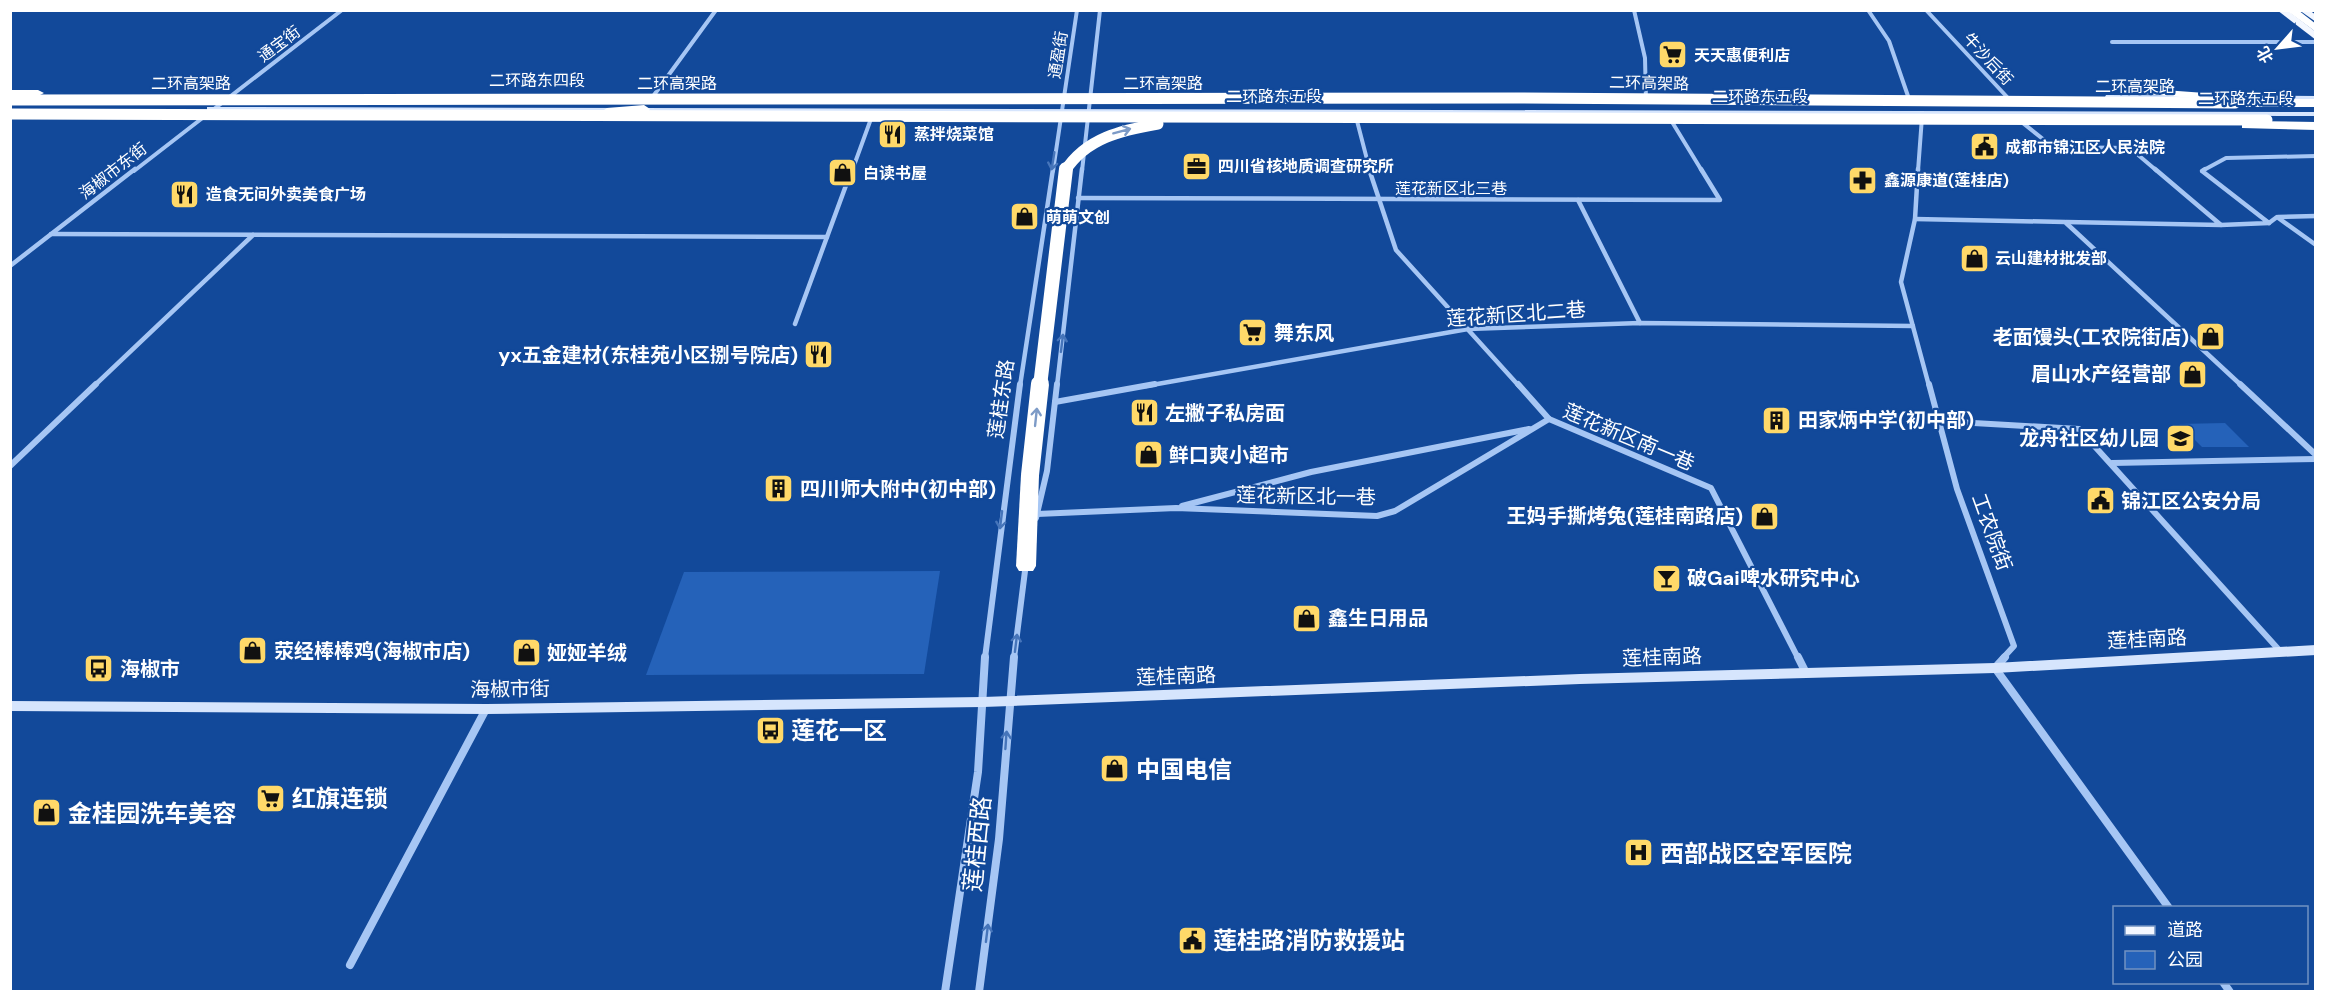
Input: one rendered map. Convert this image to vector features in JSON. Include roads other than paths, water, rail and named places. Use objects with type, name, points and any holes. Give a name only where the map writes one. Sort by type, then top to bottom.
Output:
[{"type":"highway","points":[[2291,10],[2316,29]]},
{"type":"highway","points":[[1519,98],[1539,93],[2123,90],[2205,96]]},
{"type":"highway","points":[[10,97],[38,93],[462,92],[649,101]]},
{"type":"highway","name":"二环高架路","points":[[10,97],[649,101],[1519,98],[2316,103]]},
{"type":"highway","points":[[14,112],[77,119],[555,118],[649,101]]},
{"type":"highway","name":"二环高架路","points":[[14,112],[2316,120]]},
{"type":"highway","points":[[1026,566],[1030,475],[1063,173],[1071,158],[1096,140],[1136,127],[1165,123],[1307,116]]},
{"type":"highway","points":[[2055,118],[2316,126]]},
{"type":"main road","points":[[2281,10],[2316,39]]},
{"type":"main road","points":[[2303,10],[2316,20]]},
{"type":"main road","name":"二环路东四段","points":[[10,97],[230,96],[1062,107]]},
{"type":"main road","name":"二环路东五段","points":[[1062,107],[2205,96],[2316,98]]},
{"type":"main road","name":"二环路东四段","points":[[14,112],[649,101],[874,110],[1062,107]]},
{"type":"main road","name":"二环路东五段","points":[[1088,107],[1354,111],[2316,114]]},
{"type":"main road","name":"莲桂南路","points":[[1009,701],[1995,668],[2316,650]]},
{"type":"main road","name":"海椒市街","points":[[10,706],[486,710],[1009,701]]},
{"type":"street","name":"通宝街","points":[[230,96],[342,10]]},
{"type":"street","points":[[649,101],[716,10]]},
{"type":"street","name":"通盈街","points":[[1062,107],[1077,10]]},
{"type":"street","name":"通盈街","points":[[1088,107],[1100,10]]},
{"type":"street","points":[[1634,10],[1645,58],[1646,103]]},
{"type":"street","points":[[1868,10],[1893,46],[1910,99]]},
{"type":"street","name":"牛沙后街","points":[[1926,10],[2008,98]]},
{"type":"street","points":[[2112,42],[2316,39]]},
{"type":"street","name":"海椒市东街","points":[[10,266],[230,96]]},
{"type":"street","name":"莲桂东路","points":[[983,702],[985,650],[1007,471],[1062,107]]},
{"type":"street","points":[[1009,701],[1026,566],[1047,471],[1088,107]]},
{"type":"street","points":[[795,324],[874,110]]},
{"type":"street","name":"莲花新区南一巷","points":[[1354,111],[1377,199],[1396,250],[1549,419],[1711,488],[1806,673]]},
{"type":"street","name":"莲花新区北三巷","points":[[1078,198],[1720,200],[1665,111]]},
{"type":"street","name":"工农院街","points":[[1922,111],[1915,219],[1902,282],[1957,489],[2014,646],[1995,668]]},
{"type":"street","points":[[2010,112],[2053,147],[2130,148],[2221,225]]},
{"type":"street","points":[[2269,223],[2202,171],[2226,158],[2316,156]]},
{"type":"street","points":[[1578,200],[1640,323]]},
{"type":"street","points":[[1915,219],[2221,225],[2269,223],[2277,217],[2316,216]]},
{"type":"street","points":[[2277,217],[2316,245]]},
{"type":"street","points":[[2065,222],[2316,457]]},
{"type":"street","points":[[51,234],[827,237]]},
{"type":"street","points":[[10,466],[254,235]]},
{"type":"street","name":"莲花新区北二巷","points":[[1055,402],[1468,329],[1640,323],[1913,326]]},
{"type":"street","name":"莲花新区北一巷","points":[[1037,514],[1176,508],[1377,516],[1395,511],[1549,419]]},
{"type":"street","points":[[1939,421],[2079,429],[2280,651]]},
{"type":"street","points":[[1176,508],[1234,490],[1430,446],[1535,428]]},
{"type":"street","points":[[2112,463],[2316,457]]},
{"type":"street","points":[[1995,668],[2168,906]]},
{"type":"street","name":"莲桂西路","points":[[979,992],[999,839],[1009,701]]},
{"type":"street","name":"莲桂西路","points":[[945,992],[978,772],[983,702]]},
{"type":"street","points":[[350,965],[486,710]]},
{"type":"place","name":"天天惠便利店","points":[[1673,55]]},
{"type":"place","name":"蒸拌烧菜馆","points":[[893,134]]},
{"type":"place","name":"成都市锦江区人民法院","points":[[1984,147]]},
{"type":"place","name":"四川省核地质调查研究所","points":[[1197,166]]},
{"type":"place","name":"白读书屋","points":[[842,173]]},
{"type":"place","name":"鑫源康道(莲桂店)","points":[[1863,180]]},
{"type":"place","name":"造食无间外卖美食广场","points":[[185,194]]},
{"type":"place","name":"萌萌文创","points":[[1025,217]]},
{"type":"place","name":"云山建材批发部","points":[[1974,258]]},
{"type":"place","name":"舞东风","points":[[1253,333]]},
{"type":"place","name":"老面馒头(工农院街店)","points":[[2210,337]]},
{"type":"place","name":"yx五金建材(东桂苑小区捌号院店)","points":[[819,355]]},
{"type":"place","name":"眉山水产经营部","points":[[2192,374]]},
{"type":"place","name":"左撇子私房面","points":[[1144,413]]},
{"type":"place","name":"田家炳中学(初中部)","points":[[1777,420]]},
{"type":"place","name":"龙舟社区幼儿园","points":[[2180,438]]},
{"type":"place","name":"鲜口爽小超市","points":[[1148,455]]},
{"type":"place","name":"四川师大附中(初中部)","points":[[779,489]]},
{"type":"place","name":"锦江区公安分局","points":[[2100,501]]},
{"type":"place","name":"王妈手撕烤兔(莲桂南路店)","points":[[1764,516]]},
{"type":"place","name":"破Gai啤水研究中心","points":[[1666,578]]},
{"type":"place","name":"鑫生日用品","points":[[1307,618]]},
{"type":"place","name":"荥经棒棒鸡(海椒市店)","points":[[253,651]]},
{"type":"place","name":"娅娅羊绒","points":[[526,653]]},
{"type":"place","name":"海椒市","points":[[99,669]]},
{"type":"place","name":"莲花一区","points":[[770,730]]},
{"type":"place","name":"中国电信","points":[[1115,769]]},
{"type":"place","name":"红旗连锁","points":[[271,798]]},
{"type":"place","name":"金桂园洗车美容","points":[[47,813]]},
{"type":"place","name":"西部战区空军医院","points":[[1639,853]]},
{"type":"place","name":"莲桂路消防救援站","points":[[1192,940]]}]
